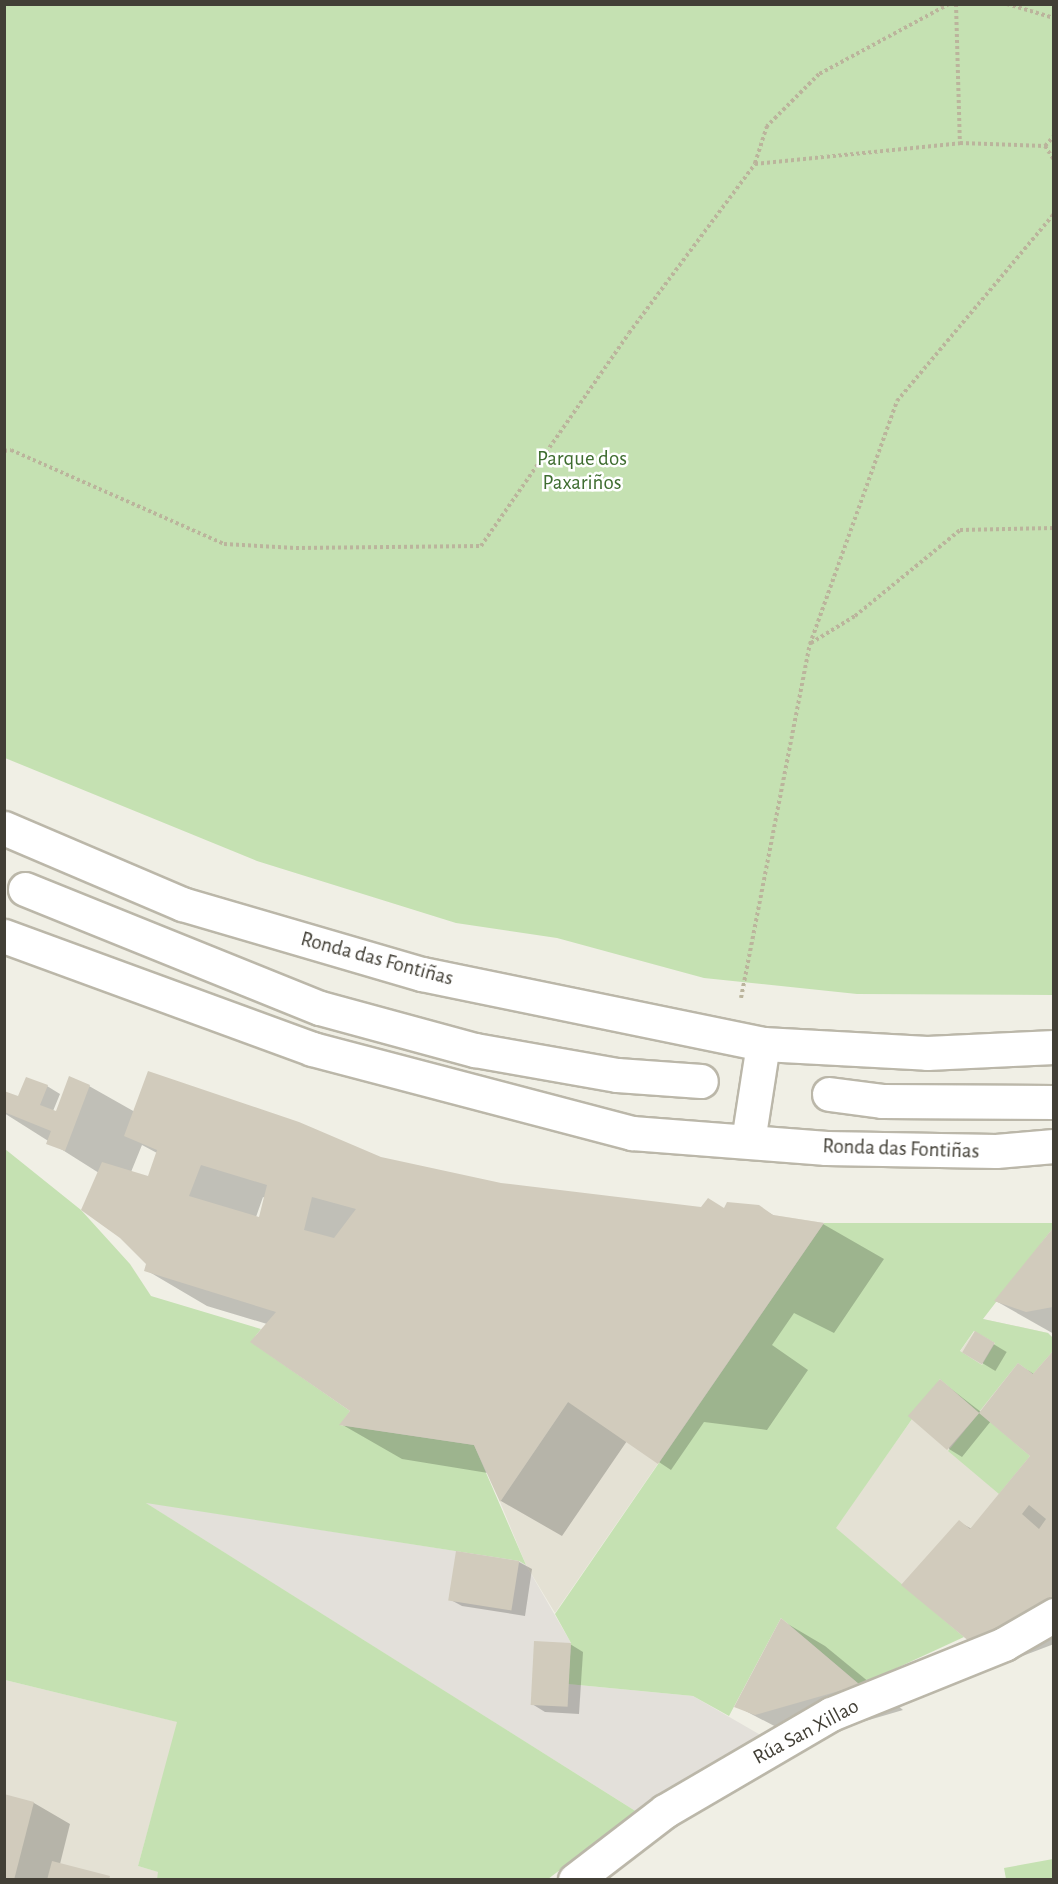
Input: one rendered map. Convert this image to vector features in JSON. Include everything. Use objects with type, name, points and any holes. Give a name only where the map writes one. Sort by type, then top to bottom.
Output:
[{"type":"street","name":"Ronda das Fontiñas","points":[[4,828],[182,904],[422,974],[763,1044],[927,1053],[1053,1047]]},
{"type":"street","points":[[25,889],[320,1008],[475,1050],[617,1075],[701,1081]]},
{"type":"street","name":"Ronda das Fontiñas","points":[[4,936],[324,1052],[632,1133],[826,1148],[996,1151],[1053,1146]]},
{"type":"street","points":[[748,1141],[763,1044]]},
{"type":"street","points":[[829,1094],[882,1101],[1053,1102]]},
{"type":"street","name":"Rúa San Xillao","points":[[575,1880],[665,1811],[831,1714],[1004,1644],[1053,1615]]},
{"type":"path","points":[[4,451],[11,450],[224,544],[296,548],[481,546],[629,333],[755,164],[767,126],[819,74],[949,4]]},
{"type":"path","points":[[956,4],[960,143]]},
{"type":"path","points":[[1007,4],[1053,18]]},
{"type":"path","points":[[1045,146],[1053,136]]},
{"type":"path","points":[[755,164],[960,143],[1045,146]]},
{"type":"path","points":[[1045,146],[1053,160]]},
{"type":"path","points":[[741,999],[810,644],[897,401],[1053,214]]},
{"type":"path","points":[[810,644],[855,616],[960,530],[1053,528]]},
{"type":"shaded area","points":[[773,1215],[824,1223],[555,1613],[526,1565],[500,1502],[568,1402]]},
{"type":"shaded area","points":[[983,1319],[1048,1333],[1053,1338],[1053,1610],[970,1642],[835,1528]]},
{"type":"shaded area","points":[[144,1502],[519,1561],[526,1565],[571,1643],[568,1684],[693,1696],[771,1741],[637,1812]]},
{"type":"shaded area","points":[[5,1680],[178,1722],[138,1866],[159,1872],[157,1879],[5,1880]]},
{"type":"green space","name":"Parque dos Paxariños","points":[[4,5],[1053,5],[1053,995],[857,994],[704,978],[557,938],[456,923],[257,861],[5,758]]},
{"type":"green space","points":[[5,1149],[81,1210],[130,1264],[151,1296],[261,1329],[251,1342],[350,1411],[340,1425],[474,1445],[526,1565],[519,1561],[146,1503],[637,1812],[548,1879],[157,1879],[158,1872],[138,1866],[177,1722],[5,1680]]},
{"type":"green space","points":[[824,1223],[1053,1223],[1053,1228],[983,1319],[1048,1333],[1053,1338],[1053,1351],[1033,1374],[1018,1363],[979,1412],[1030,1456],[999,1494],[948,1451],[979,1413],[940,1379],[836,1528],[964,1637],[860,1685],[781,1618],[729,1716],[693,1696],[568,1684],[571,1643],[555,1614]],"holes":[[[974,1331],[995,1343],[982,1365],[960,1351]]]},
{"type":"green space","points":[[1053,1859],[1053,1879],[1006,1879],[1004,1868]]},
{"type":"building","points":[[148,1071],[299,1122],[381,1157],[501,1183],[701,1207],[708,1198],[724,1208],[727,1202],[759,1205],[773,1215],[824,1223],[658,1464],[568,1402],[500,1502],[474,1445],[339,1425],[350,1411],[250,1342],[276,1312],[144,1271],[146,1264],[120,1238],[81,1210],[102,1162],[148,1176],[157,1150],[124,1136]],"holes":[[[201,1165],[267,1185],[259,1217],[189,1196]],[[312,1197],[356,1209],[334,1238],[304,1230]]]},
{"type":"building","points":[[69,1076],[90,1085],[65,1151],[46,1144],[51,1131],[4,1112],[4,1091],[18,1096],[26,1077],[48,1085],[40,1105],[56,1111]]},
{"type":"building","points":[[1053,1228],[1053,1307],[1026,1312],[994,1301]]},
{"type":"building","points":[[975,1331],[995,1343],[982,1364],[962,1352]]},
{"type":"building","points":[[1053,1351],[1053,1610],[970,1642],[901,1585],[959,1520],[970,1529],[1030,1456],[979,1413],[1018,1363],[1033,1374]],"holes":[[[1029,1505],[1046,1519],[1039,1529],[1022,1514]]]},
{"type":"building","points":[[940,1379],[979,1413],[947,1450],[908,1416]]},
{"type":"building","points":[[456,1551],[519,1561],[511,1610],[448,1600]]},
{"type":"building","points":[[781,1618],[860,1685],[755,1715],[734,1707]]},
{"type":"building","points":[[534,1641],[571,1643],[568,1707],[531,1705]]},
{"type":"building","points":[[4,1794],[34,1802],[14,1880],[4,1880]]},
{"type":"building","points":[[52,1861],[110,1876],[109,1880],[47,1880]]}]
